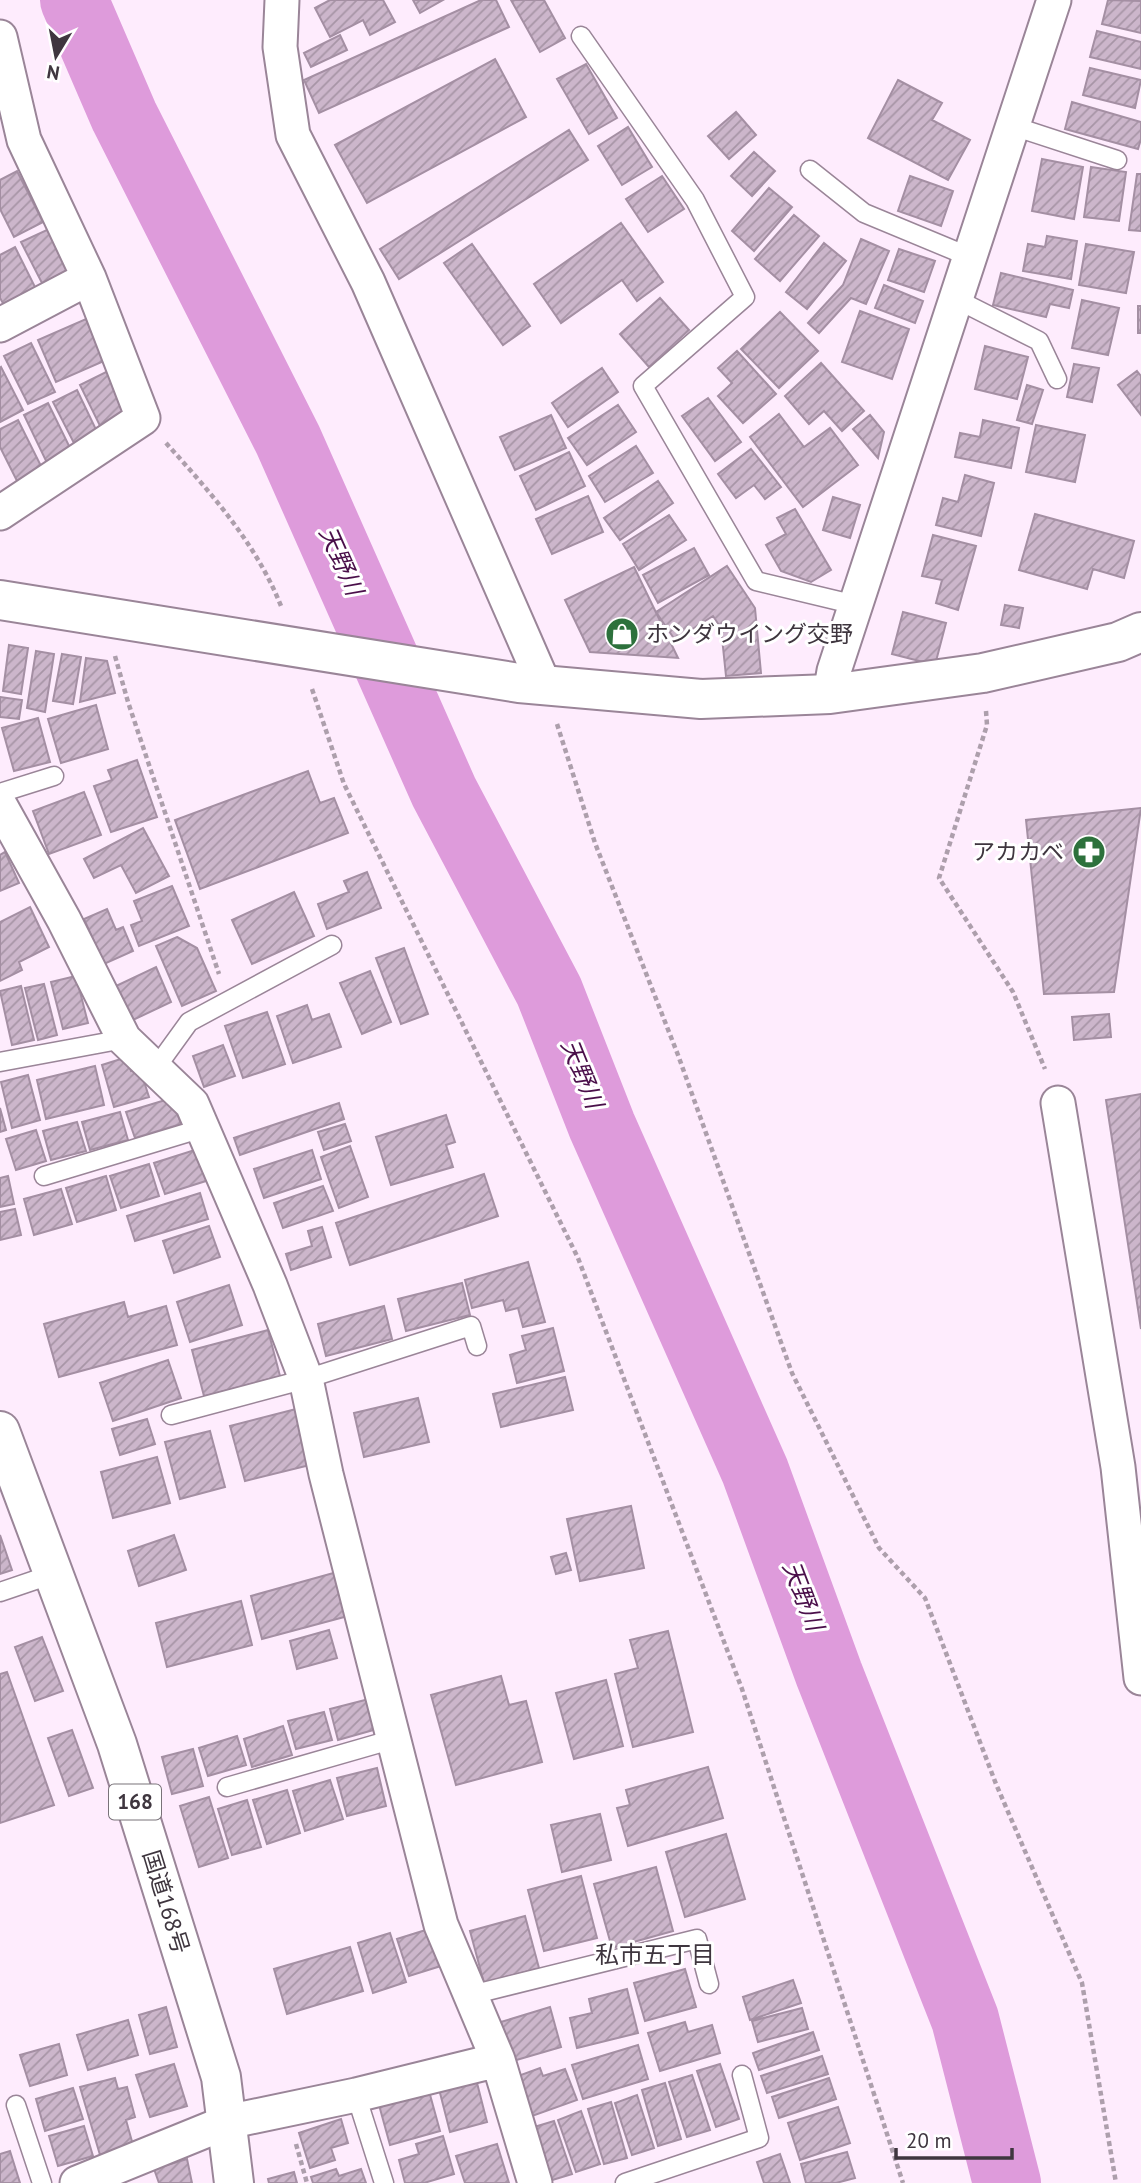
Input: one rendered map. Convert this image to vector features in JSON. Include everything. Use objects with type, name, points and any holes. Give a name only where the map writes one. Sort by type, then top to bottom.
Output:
[{"type":"main road","points":[[0,600],[299,650],[532,685],[701,699],[830,694],[983,673],[1118,642],[1141,632]]},
{"type":"main road","name":"国道168号","points":[[0,1431],[117,1744],[221,2077],[234,2183]]},
{"type":"street","points":[[282,0],[280,47],[293,135],[368,282],[532,685]]},
{"type":"street","points":[[830,694],[834,671],[1054,0]]},
{"type":"street","points":[[0,37],[12,147],[89,278],[143,418],[0,513]]},
{"type":"street","points":[[0,326],[89,278]]},
{"type":"street","points":[[0,805],[64,920],[124,1039],[192,1104],[270,1285],[306,1379],[326,1474],[442,1925],[498,2060],[535,2183]]},
{"type":"street","points":[[1058,1103],[1118,1467],[1141,1678]]},
{"type":"street","points":[[77,2183],[227,2122],[356,2095],[498,2060]]},
{"type":"lane","points":[[581,36],[695,200],[745,297],[643,386],[756,581],[856,605]]},
{"type":"lane","points":[[1013,126],[1116,160]]},
{"type":"lane","points":[[810,170],[864,213],[970,257]]},
{"type":"lane","points":[[956,299],[1039,341],[1057,379]]},
{"type":"lane","points":[[0,793],[54,776]]},
{"type":"lane","points":[[155,1069],[189,1022],[332,945]]},
{"type":"lane","points":[[0,1062],[124,1039]]},
{"type":"lane","points":[[44,1176],[203,1128]]},
{"type":"lane","points":[[171,1415],[306,1379],[471,1326],[477,1346]]},
{"type":"lane","points":[[0,1592],[53,1574]]},
{"type":"lane","points":[[227,1787],[394,1739]]},
{"type":"lane","points":[[471,1995],[697,1939],[709,1984]]},
{"type":"lane","points":[[625,2183],[760,2138],[742,2075]]},
{"type":"lane","points":[[356,2095],[384,2183]]},
{"type":"lane","points":[[16,2105],[41,2183]]},
{"type":"path","points":[[143,418],[225,509],[274,587],[299,650],[344,784],[578,1258],[741,1689],[903,2183]]},
{"type":"path","points":[[116,664],[228,1001]]},
{"type":"path","points":[[983,673],[987,725],[939,878],[1013,992],[1058,1103]]},
{"type":"path","points":[[532,685],[678,1055],[792,1373],[879,1548],[925,1598],[996,1784],[1082,1983],[1116,2183]]},
{"type":"building","points":[[330,0],[383,0],[395,22],[370,35],[363,20],[330,37],[315,8]]},
{"type":"building","points":[[413,0],[443,0],[420,13]]},
{"type":"building","points":[[481,0],[496,0],[509,27],[319,113],[304,80]]},
{"type":"building","points":[[511,0],[544,0],[565,38],[540,52]]},
{"type":"building","points":[[1108,0],[1141,1],[1141,33],[1102,24]]},
{"type":"building","points":[[1097,31],[1141,42],[1141,69],[1090,57]]},
{"type":"building","points":[[340,35],[347,50],[311,67],[304,53]]},
{"type":"building","points":[[495,59],[526,117],[367,203],[335,145]]},
{"type":"building","points":[[586,64],[617,118],[589,134],[557,79]]},
{"type":"building","points":[[1090,68],[1141,80],[1135,108],[1083,95]]},
{"type":"building","points":[[898,80],[942,103],[932,120],[970,140],[948,180],[868,138]]},
{"type":"building","points":[[1072,102],[1141,122],[1138,149],[1065,129]]},
{"type":"building","points":[[736,112],[756,135],[729,159],[708,136]]},
{"type":"building","points":[[628,127],[652,167],[622,185],[598,146]]},
{"type":"building","points":[[569,130],[588,160],[399,279],[380,249]]},
{"type":"building","points":[[754,152],[775,171],[752,196],[731,176]]},
{"type":"building","points":[[1042,159],[1083,167],[1074,219],[1032,211]]},
{"type":"building","points":[[1091,167],[1126,172],[1119,221],[1084,217]]},
{"type":"building","points":[[17,171],[43,222],[14,237],[0,209],[0,180]]},
{"type":"building","points":[[1137,174],[1141,174],[1141,231],[1129,230]]},
{"type":"building","points":[[662,176],[684,209],[648,232],[626,199]]},
{"type":"building","points":[[910,176],[953,191],[941,226],[898,211]]},
{"type":"building","points":[[769,188],[792,207],[754,251],[732,231]]},
{"type":"building","points":[[794,215],[819,236],[780,281],[755,259]]},
{"type":"building","points":[[621,223],[663,282],[637,301],[622,280],[561,323],[534,284]]},
{"type":"building","points":[[49,229],[71,271],[43,285],[21,242]]},
{"type":"building","points":[[1047,236],[1077,241],[1071,279],[1023,271],[1028,244],[1045,247]]},
{"type":"building","points":[[861,239],[889,251],[866,304],[851,298],[819,333],[808,323],[843,285]]},
{"type":"building","points":[[824,243],[846,261],[807,309],[786,292]]},
{"type":"building","points":[[472,244],[530,326],[503,345],[444,263]]},
{"type":"building","points":[[1086,244],[1134,252],[1126,293],[1079,285]]},
{"type":"building","points":[[15,247],[36,289],[4,305],[0,298],[0,255]]},
{"type":"building","points":[[899,249],[935,261],[924,292],[888,280]]},
{"type":"building","points":[[1001,273],[1073,290],[1069,308],[1050,304],[1046,317],[993,305]]},
{"type":"building","points":[[884,285],[923,301],[915,323],[875,308]]},
{"type":"building","points":[[660,298],[689,330],[649,367],[620,334]]},
{"type":"building","points":[[1082,300],[1119,308],[1108,355],[1072,348]]},
{"type":"building","points":[[1138,306],[1141,306],[1141,333],[1138,333]]},
{"type":"building","points":[[860,311],[909,329],[892,379],[842,362]]},
{"type":"building","points":[[780,312],[818,351],[779,388],[741,349]]},
{"type":"building","points":[[86,319],[104,361],[56,382],[38,340]]},
{"type":"building","points":[[31,343],[55,392],[28,404],[4,356]]},
{"type":"building","points":[[985,346],[1028,357],[1017,399],[975,389]]},
{"type":"building","points":[[737,351],[776,394],[743,423],[718,396],[732,383],[718,368]]},
{"type":"building","points":[[821,363],[864,411],[842,431],[824,411],[809,424],[785,396]]},
{"type":"building","points":[[1074,364],[1099,368],[1092,402],[1067,397]]},
{"type":"building","points":[[0,368],[23,410],[0,422]]},
{"type":"building","points":[[602,368],[618,392],[568,427],[552,403]]},
{"type":"building","points":[[110,370],[132,418],[103,432],[80,385]]},
{"type":"building","points":[[1137,371],[1141,376],[1141,415],[1118,385]]},
{"type":"building","points":[[1027,385],[1043,390],[1032,424],[1017,420]]},
{"type":"building","points":[[77,390],[101,440],[78,451],[53,402]]},
{"type":"building","points":[[708,398],[741,442],[715,461],[682,416]]},
{"type":"building","points":[[48,403],[73,454],[48,465],[24,415]]},
{"type":"building","points":[[618,405],[636,432],[587,465],[568,438]]},
{"type":"building","points":[[779,414],[804,447],[830,428],[858,465],[803,507],[750,437]]},
{"type":"building","points":[[551,415],[566,448],[515,470],[500,437]]},
{"type":"building","points":[[870,415],[884,432],[878,458],[853,429]]},
{"type":"building","points":[[18,420],[44,472],[19,485],[0,447],[0,429]]},
{"type":"building","points":[[983,420],[1019,428],[1011,468],[955,457],[960,433],[980,437]]},
{"type":"building","points":[[1036,425],[1085,435],[1075,482],[1026,472]]},
{"type":"building","points":[[636,446],[653,473],[605,502],[589,476]]},
{"type":"building","points":[[751,449],[781,487],[765,499],[754,485],[736,498],[718,474]]},
{"type":"building","points":[[569,452],[585,486],[536,510],[520,476]]},
{"type":"building","points":[[965,475],[994,483],[981,536],[936,525],[943,498],[958,502]]},
{"type":"building","points":[[658,481],[673,503],[620,540],[604,518]]},
{"type":"building","points":[[588,496],[603,532],[552,554],[536,519]]},
{"type":"building","points":[[833,497],[860,505],[850,538],[823,530]]},
{"type":"building","points":[[795,509],[831,570],[811,582],[781,571],[766,545],[786,534],[777,518]]},
{"type":"building","points":[[1035,514],[1134,541],[1124,578],[1093,569],[1087,589],[1019,570]]},
{"type":"building","points":[[669,515],[686,540],[639,570],[623,544]]},
{"type":"building","points":[[933,535],[976,546],[958,610],[936,603],[942,580],[922,576]]},
{"type":"building","points":[[694,548],[709,575],[658,603],[643,575]]},
{"type":"building","points":[[727,566],[755,608],[761,673],[726,676],[721,628],[713,616],[675,640],[656,612]]},
{"type":"building","points":[[634,567],[678,658],[590,652],[565,600]]},
{"type":"building","points":[[1005,605],[1023,608],[1019,628],[1001,625]]},
{"type":"building","points":[[903,612],[946,623],[935,665],[892,654]]},
{"type":"building","points":[[9,645],[28,648],[21,694],[3,691]]},
{"type":"building","points":[[36,651],[54,654],[45,712],[27,708]]},
{"type":"building","points":[[62,654],[81,657],[73,704],[53,701]]},
{"type":"building","points":[[86,658],[107,661],[115,693],[80,702]]},
{"type":"building","points":[[0,697],[22,700],[19,719],[0,717]]},
{"type":"building","points":[[96,705],[108,749],[61,763],[48,719]]},
{"type":"building","points":[[38,718],[50,762],[14,771],[2,728]]},
{"type":"building","points":[[137,760],[157,817],[111,832],[94,786],[112,780],[108,770]]},
{"type":"building","points":[[308,771],[320,803],[334,798],[348,833],[200,889],[175,820]]},
{"type":"building","points":[[84,792],[101,835],[49,854],[33,811]]},
{"type":"building","points":[[1141,808],[1114,992],[1044,994],[1026,820]]},
{"type":"building","points":[[143,828],[169,876],[136,893],[121,865],[94,878],[84,859]]},
{"type":"building","points":[[5,852],[19,883],[0,891],[0,855]]},
{"type":"building","points":[[367,872],[381,908],[327,929],[318,904],[349,892],[344,881]]},
{"type":"building","points":[[172,886],[189,926],[139,946],[131,925],[142,921],[134,901]]},
{"type":"building","points":[[294,892],[314,936],[252,964],[232,920]]},
{"type":"building","points":[[30,907],[49,947],[19,962],[22,970],[0,981],[0,922]]},
{"type":"building","points":[[107,909],[116,930],[123,927],[133,951],[104,964],[84,919]]},
{"type":"building","points":[[177,937],[197,948],[216,991],[182,1006],[156,946]]},
{"type":"building","points":[[404,948],[428,1014],[401,1024],[376,958]]},
{"type":"building","points":[[156,967],[171,1002],[133,1020],[116,986]]},
{"type":"building","points":[[370,971],[391,1022],[362,1034],[340,983]]},
{"type":"building","points":[[76,976],[88,1023],[63,1029],[51,982]]},
{"type":"building","points":[[44,984],[57,1035],[38,1040],[25,988]]},
{"type":"building","points":[[21,986],[34,1040],[12,1045],[0,991]]},
{"type":"building","points":[[307,1005],[312,1020],[329,1014],[341,1047],[293,1063],[277,1016]]},
{"type":"building","points":[[267,1012],[285,1064],[243,1078],[225,1026]]},
{"type":"building","points":[[1109,1014],[1111,1037],[1074,1040],[1072,1017]]},
{"type":"building","points":[[223,1045],[235,1076],[204,1087],[193,1056]]},
{"type":"building","points":[[127,1057],[131,1071],[140,1069],[149,1097],[114,1107],[102,1065]]},
{"type":"building","points":[[95,1066],[104,1105],[46,1119],[37,1080]]},
{"type":"building","points":[[28,1075],[40,1120],[12,1128],[1,1082]]},
{"type":"building","points":[[1141,1094],[1141,1329],[1106,1100]]},
{"type":"building","points":[[172,1098],[181,1124],[135,1138],[126,1112]]},
{"type":"building","points":[[339,1103],[344,1119],[240,1155],[234,1138]]},
{"type":"building","points":[[0,1108],[6,1130],[0,1132]]},
{"type":"building","points":[[120,1112],[128,1140],[90,1150],[82,1122]]},
{"type":"building","points":[[446,1115],[455,1142],[446,1145],[453,1167],[391,1185],[376,1137]]},
{"type":"building","points":[[77,1122],[86,1151],[51,1160],[43,1131]]},
{"type":"building","points":[[345,1124],[351,1141],[324,1150],[318,1132]]},
{"type":"building","points":[[36,1130],[46,1161],[16,1170],[6,1139]]},
{"type":"building","points":[[350,1146],[368,1197],[339,1208],[321,1157]]},
{"type":"building","points":[[198,1149],[209,1180],[165,1194],[154,1163]]},
{"type":"building","points":[[312,1150],[321,1179],[264,1198],[254,1169]]},
{"type":"building","points":[[149,1164],[159,1196],[121,1208],[110,1176]]},
{"type":"building","points":[[484,1174],[498,1216],[350,1265],[336,1223]]},
{"type":"building","points":[[8,1176],[14,1204],[0,1207],[0,1178]]},
{"type":"building","points":[[106,1176],[116,1210],[77,1222],[66,1188]]},
{"type":"building","points":[[323,1186],[333,1211],[283,1228],[274,1203]]},
{"type":"building","points":[[61,1189],[72,1224],[34,1235],[24,1199]]},
{"type":"building","points":[[200,1193],[208,1219],[135,1241],[127,1216]]},
{"type":"building","points":[[15,1209],[21,1235],[0,1240],[0,1212]]},
{"type":"building","points":[[209,1226],[220,1257],[174,1273],[163,1241]]},
{"type":"building","points":[[322,1227],[331,1257],[291,1270],[286,1254],[312,1246],[308,1231]]},
{"type":"building","points":[[528,1262],[545,1322],[523,1327],[518,1308],[506,1311],[503,1300],[472,1308],[465,1280]]},
{"type":"building","points":[[462,1283],[470,1315],[406,1331],[398,1299]]},
{"type":"building","points":[[229,1285],[242,1325],[190,1342],[177,1302]]},
{"type":"building","points":[[124,1302],[128,1317],[166,1306],[177,1345],[59,1377],[44,1324]]},
{"type":"building","points":[[384,1306],[392,1339],[326,1356],[318,1324]]},
{"type":"building","points":[[553,1328],[564,1371],[517,1383],[510,1355],[526,1350],[522,1336]]},
{"type":"building","points":[[268,1330],[280,1376],[204,1396],[192,1350]]},
{"type":"building","points":[[168,1360],[181,1398],[113,1421],[100,1383]]},
{"type":"building","points":[[565,1377],[573,1410],[501,1427],[493,1394]]},
{"type":"building","points":[[418,1398],[429,1442],[364,1457],[354,1413]]},
{"type":"building","points":[[300,1408],[314,1464],[245,1481],[230,1426]]},
{"type":"building","points":[[147,1419],[155,1444],[120,1455],[112,1429]]},
{"type":"building","points":[[210,1431],[225,1487],[180,1499],[165,1442]]},
{"type":"building","points":[[157,1457],[170,1503],[113,1518],[101,1472]]},
{"type":"building","points":[[631,1506],[644,1568],[580,1581],[567,1519]]},
{"type":"building","points":[[0,1535],[12,1570],[0,1574]]},
{"type":"building","points":[[174,1535],[186,1570],[139,1586],[128,1551]]},
{"type":"building","points":[[566,1553],[571,1570],[556,1574],[551,1557]]},
{"type":"building","points":[[337,1572],[348,1616],[262,1639],[251,1596]]},
{"type":"building","points":[[241,1601],[252,1645],[167,1667],[156,1623]]},
{"type":"building","points":[[329,1630],[337,1658],[297,1669],[290,1641]]},
{"type":"building","points":[[668,1631],[693,1732],[633,1747],[615,1674],[638,1668],[630,1640]]},
{"type":"building","points":[[42,1637],[63,1691],[35,1701],[15,1647]]},
{"type":"building","points":[[7,1672],[54,1805],[0,1823],[0,1674]]},
{"type":"building","points":[[501,1676],[509,1705],[526,1701],[542,1762],[456,1785],[431,1695]]},
{"type":"building","points":[[606,1680],[623,1746],[574,1759],[556,1693]]},
{"type":"building","points":[[369,1699],[377,1729],[338,1740],[330,1709]]},
{"type":"building","points":[[324,1712],[332,1740],[296,1749],[288,1721]]},
{"type":"building","points":[[283,1726],[292,1755],[252,1767],[244,1739]]},
{"type":"building","points":[[72,1730],[93,1788],[69,1796],[48,1738]]},
{"type":"building","points":[[237,1736],[246,1765],[208,1776],[199,1748]]},
{"type":"building","points":[[193,1749],[203,1786],[172,1794],[162,1757]]},
{"type":"building","points":[[708,1767],[723,1818],[628,1846],[617,1808],[630,1805],[626,1790]]},
{"type":"building","points":[[377,1768],[386,1806],[347,1816],[337,1778]]},
{"type":"building","points":[[330,1780],[343,1819],[305,1831],[293,1791]]},
{"type":"building","points":[[287,1790],[300,1833],[267,1844],[253,1800]]},
{"type":"building","points":[[209,1797],[228,1858],[199,1867],[180,1806]]},
{"type":"building","points":[[247,1800],[261,1847],[232,1855],[218,1809]]},
{"type":"building","points":[[600,1814],[611,1860],[562,1872],[551,1825]]},
{"type":"building","points":[[726,1834],[745,1899],[685,1917],[666,1852]]},
{"type":"building","points":[[656,1867],[673,1931],[612,1948],[594,1884]]},
{"type":"building","points":[[581,1876],[597,1938],[544,1951],[528,1890]]},
{"type":"building","points":[[525,1916],[539,1968],[484,1983],[470,1931]]},
{"type":"building","points":[[432,1928],[444,1965],[409,1976],[397,1939]]},
{"type":"building","points":[[390,1933],[406,1982],[373,1993],[358,1943]]},
{"type":"building","points":[[350,1947],[363,1991],[287,2014],[274,1969]]},
{"type":"building","points":[[685,1969],[696,2007],[645,2021],[634,1983]]},
{"type":"building","points":[[793,1980],[801,2003],[750,2020],[743,1997]]},
{"type":"building","points":[[627,1989],[638,2033],[577,2048],[570,2018],[592,2013],[589,1999]]},
{"type":"building","points":[[166,2007],[177,2047],[150,2054],[139,2015]]},
{"type":"building","points":[[550,2007],[561,2047],[513,2061],[501,2022]]},
{"type":"building","points":[[802,2008],[808,2029],[758,2042],[752,2021]]},
{"type":"building","points":[[128,2020],[138,2055],[88,2070],[77,2035]]},
{"type":"building","points":[[685,2022],[688,2032],[712,2025],[720,2053],[660,2071],[648,2033]]},
{"type":"building","points":[[813,2032],[819,2050],[759,2070],[753,2053]]},
{"type":"building","points":[[59,2044],[67,2075],[30,2086],[20,2055]]},
{"type":"building","points":[[638,2045],[648,2079],[583,2099],[572,2065]]},
{"type":"building","points":[[822,2056],[828,2074],[767,2093],[761,2076]]},
{"type":"building","points":[[174,2064],[187,2106],[150,2117],[136,2075]]},
{"type":"building","points":[[720,2064],[739,2119],[716,2127],[697,2071]]},
{"type":"building","points":[[540,2068],[543,2076],[565,2069],[577,2100],[532,2116],[518,2076]]},
{"type":"building","points":[[692,2075],[710,2130],[687,2137],[669,2082]]},
{"type":"building","points":[[115,2078],[118,2089],[127,2087],[135,2117],[126,2120],[133,2145],[100,2155],[80,2087]]},
{"type":"building","points":[[829,2078],[836,2099],[779,2118],[772,2097]]},
{"type":"building","points":[[476,2079],[487,2122],[450,2132],[439,2089]]},
{"type":"building","points":[[665,2083],[681,2139],[658,2146],[642,2090]]},
{"type":"building","points":[[73,2088],[83,2119],[45,2131],[36,2099]]},
{"type":"building","points":[[429,2091],[440,2131],[390,2145],[379,2105]]},
{"type":"building","points":[[637,2095],[654,2148],[632,2155],[615,2103]]},
{"type":"building","points":[[611,2102],[627,2158],[604,2164],[588,2109]]},
{"type":"building","points":[[838,2107],[850,2143],[800,2160],[788,2123]]},
{"type":"building","points":[[581,2111],[600,2164],[576,2172],[558,2120]]},
{"type":"building","points":[[341,2119],[348,2143],[331,2148],[335,2160],[310,2168],[299,2133]]},
{"type":"building","points":[[554,2121],[572,2174],[549,2181],[531,2128]]},
{"type":"building","points":[[84,2126],[93,2156],[58,2166],[49,2136]]},
{"type":"building","points":[[443,2136],[454,2174],[424,2183],[405,2183],[399,2160],[419,2154],[416,2144]]},
{"type":"building","points":[[497,2144],[509,2183],[465,2183],[456,2156]]},
{"type":"building","points":[[10,2151],[20,2183],[0,2183],[0,2154]]},
{"type":"building","points":[[847,2152],[855,2178],[836,2183],[806,2183],[801,2164]]},
{"type":"building","points":[[780,2154],[790,2183],[764,2183],[757,2162]]},
{"type":"building","points":[[187,2159],[192,2183],[159,2183],[154,2169]]},
{"type":"building","points":[[336,2169],[339,2176],[361,2169],[366,2183],[313,2183],[311,2177]]},
{"type":"building","points":[[294,2172],[297,2183],[269,2183],[268,2179]]},
{"type":"waterway","name":"天野川","points":[[74,0],[124,116],[288,440],[444,792],[549,991],[602,1126],[755,1471],[829,1674],[965,2019],[1007,2183]]},
{"type":"place","name":"ホンダウイング交野","points":[[622,634]]},
{"type":"place","name":"アカカベ","points":[[1089,852]]},
{"type":"district","name":"私市五丁目","points":[[655,1955]]}]
